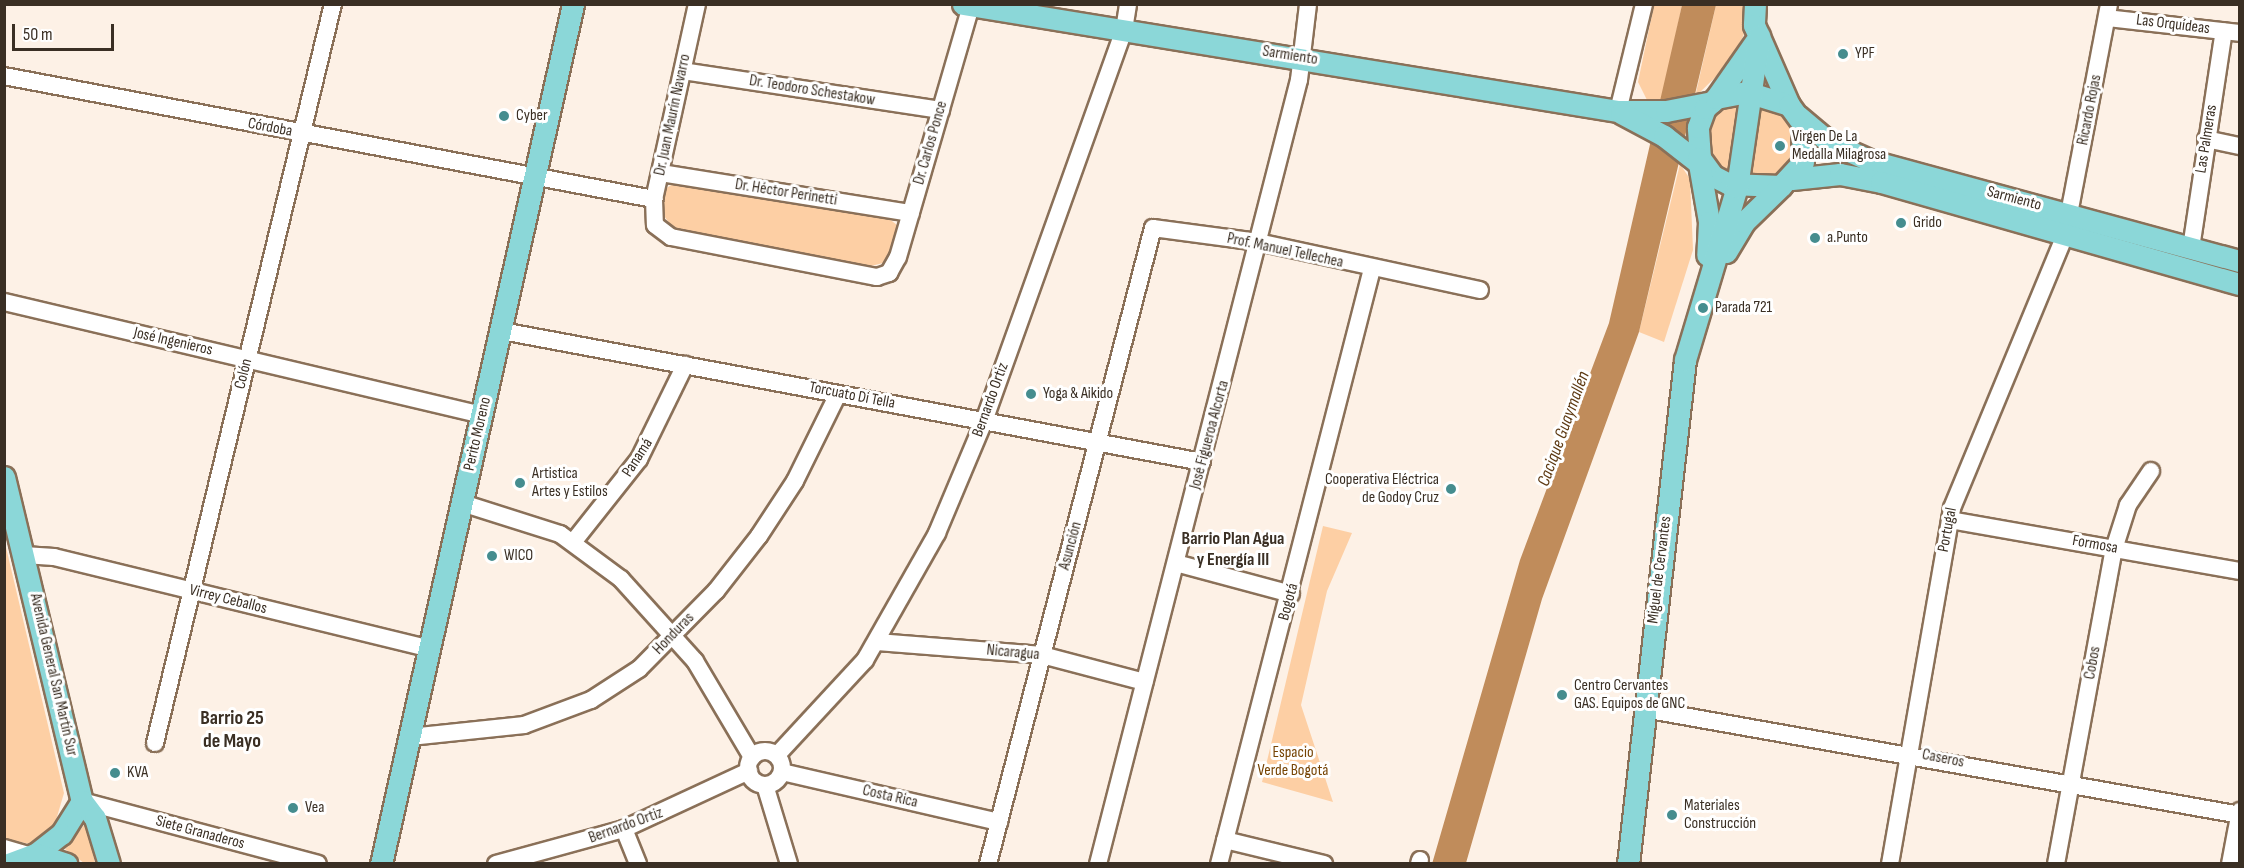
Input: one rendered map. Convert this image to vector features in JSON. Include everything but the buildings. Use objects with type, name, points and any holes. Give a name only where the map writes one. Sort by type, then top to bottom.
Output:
[{"type":"main road","name":"Perito Moreno","points":[[381,864],[536,181],[573,4]]},
{"type":"main road","name":"Miguel de Cervantes","points":[[1707,279],[1744,222],[1787,183],[1806,146],[1794,111],[1759,36],[1755,4]]},
{"type":"main road","name":"Miguel de Cervantes","points":[[1628,864],[1685,360],[1707,279],[1737,187],[1754,92],[1759,36],[1766,4]]},
{"type":"main road","name":"Sarmiento","points":[[967,5],[1618,111],[1657,121],[1707,102],[1754,92]]},
{"type":"main road","name":"Miguel de Cervantes","points":[[1707,279],[1709,222],[1696,160],[1699,121],[1707,102],[1759,36]]},
{"type":"main road","points":[[1754,92],[1794,111]]},
{"type":"main road","name":"Sarmiento","points":[[1794,111],[1829,142],[1871,160],[2240,284]]},
{"type":"main road","points":[[1657,121],[1696,160],[1737,187]]},
{"type":"main road","name":"Sarmiento","points":[[1737,187],[1850,175],[2068,225],[2191,248],[2240,261]]},
{"type":"main road","name":"Avenida General San Martín Sur","points":[[4,477],[82,801],[95,818],[109,863]]},
{"type":"main road","points":[[8,864],[31,855],[61,834],[82,801]]},
{"type":"main road","points":[[31,855],[66,864]]},
{"type":"street","name":"Colón","points":[[155,743],[333,4]]},
{"type":"street","name":"Dr. Juan Maurín Navarro","points":[[697,4],[654,200],[655,225],[671,237],[860,276],[885,275]]},
{"type":"street","name":"Bernardo Ortiz","points":[[496,864],[624,829],[750,764],[767,751],[777,755],[845,685],[877,642],[937,533],[984,421],[1124,30],[1128,4]]},
{"type":"street","name":"José Figueroa Alcorta","points":[[1098,864],[1258,242],[1302,58],[1308,4]]},
{"type":"street","points":[[1618,111],[1644,4]]},
{"type":"street","name":"Dr. Carlos Ponce","points":[[885,275],[896,263],[941,110],[967,5]]},
{"type":"street","name":"Las Orquídeas","points":[[2108,11],[2232,32]]},
{"type":"street","name":"Ricardo Rojas","points":[[2068,225],[2108,11]]},
{"type":"street","name":"Las Palmeras","points":[[2191,248],[2206,139],[2232,32]]},
{"type":"street","name":"Dr. Teodoro Schestakow","points":[[683,71],[941,110]]},
{"type":"street","name":"Córdoba","points":[[4,75],[536,181]]},
{"type":"street","points":[[2206,139],[2240,146]]},
{"type":"street","name":"Dr. Héctor Perinetti","points":[[661,173],[910,213]]},
{"type":"street","points":[[536,181],[654,200]]},
{"type":"street","name":"Portugal","points":[[1890,864],[1950,520],[2068,225]]},
{"type":"street","name":"Prof. Manuel Tellechea","points":[[1153,228],[1258,242],[1372,269],[1480,290]]},
{"type":"street","name":"Asunción","points":[[988,864],[1153,228]]},
{"type":"street","name":"Bogotá","points":[[1219,864],[1291,594],[1372,269]]},
{"type":"street","name":"José Ingenieros","points":[[4,302],[482,415]]},
{"type":"street","name":"Torcuato Di Tella","points":[[502,331],[1202,462]]},
{"type":"street","name":"Panamá","points":[[574,542],[639,459],[685,365]]},
{"type":"street","name":"Honduras","points":[[410,737],[495,731],[556,715],[626,680],[675,636],[778,509],[838,394]]},
{"type":"street","name":"Cobos","points":[[2056,864],[2114,549],[2128,505],[2151,471]]},
{"type":"street","points":[[462,503],[530,521],[574,542],[621,579],[675,636],[715,687],[750,764],[765,785],[789,864]]},
{"type":"street","name":"Formosa","points":[[1950,520],[2240,572]]},
{"type":"street","name":"Virrey Ceballos","points":[[24,555],[191,591],[430,649]]},
{"type":"street","points":[[1176,563],[1291,594]]},
{"type":"street","name":"Nicaragua","points":[[877,642],[1042,655],[1145,682]]},
{"type":"street","name":"Caseros","points":[[1644,709],[1910,753],[2239,814]]},
{"type":"street","points":[[765,785],[782,772],[777,755]]},
{"type":"street","name":"Costa Rica","points":[[782,772],[999,822]]},
{"type":"street","name":"Siete Granaderos","points":[[82,801],[318,864]]},
{"type":"street","points":[[2230,864],[2239,814]]},
{"type":"street","points":[[624,829],[638,864]]},
{"type":"street","points":[[1225,840],[1324,864]]},
{"type":"street","points":[[4,848],[31,855]]},
{"type":"green space","points":[[1654,5],[1682,5],[1661,105],[1647,100],[1638,82]]},
{"type":"green space","points":[[1716,5],[1747,5],[1745,32],[1731,62],[1695,97]]},
{"type":"green space","points":[[1740,100],[1730,175],[1707,151],[1706,125],[1717,108]]},
{"type":"green space","points":[[1761,101],[1791,118],[1801,147],[1778,179],[1747,181]]},
{"type":"green space","points":[[1680,164],[1690,179],[1693,250],[1664,342],[1639,332]]},
{"type":"green space","points":[[673,184],[888,218],[897,225],[891,252],[883,263],[871,266],[673,228],[661,212],[665,189]]},
{"type":"green space","name":"Espacio Verde Bogotá","points":[[1323,526],[1352,533],[1327,591],[1301,705],[1333,802],[1262,782]]},
{"type":"green space","points":[[5,543],[64,793],[54,827],[30,844],[5,839]]},
{"type":"green space","points":[[85,824],[95,863],[84,863],[65,849]]},
{"type":"shaded area","points":[[1682,5],[1716,5],[1639,332],[1542,599],[1466,863],[1432,864],[1520,560],[1609,323]]},
{"type":"place","name":"YPF","points":[[1843,54]]},
{"type":"place","name":"Cyber","points":[[504,116]]},
{"type":"place","name":"Virgen De La Medalla Milagrosa","points":[[1780,146]]},
{"type":"place","name":"Grido","points":[[1901,223]]},
{"type":"place","name":"a.Punto","points":[[1815,238]]},
{"type":"place","name":"Parada 721","points":[[1703,308]]},
{"type":"place","name":"Yoga & Aikido","points":[[1031,394]]},
{"type":"place","name":"Artistica Artes y Estilos","points":[[520,483]]},
{"type":"place","name":"Cooperativa Eléctrica de Godoy Cruz","points":[[1451,489]]},
{"type":"place","name":"WICO","points":[[492,556]]},
{"type":"place","name":"Centro Cervantes GAS. Equipos de GNC","points":[[1562,695]]},
{"type":"place","name":"KVA","points":[[115,773]]},
{"type":"place","name":"Vea","points":[[293,808]]},
{"type":"place","name":"Materiales Construcción","points":[[1672,815]]},
{"type":"district","name":"Barrio Plan Agua y Energía III","points":[[1233,550]]},
{"type":"district","name":"Barrio 25 de Mayo","points":[[232,730]]},
{"type":"water label","name":"Cacique Guaymallén","points":[[1564,429]]}]
